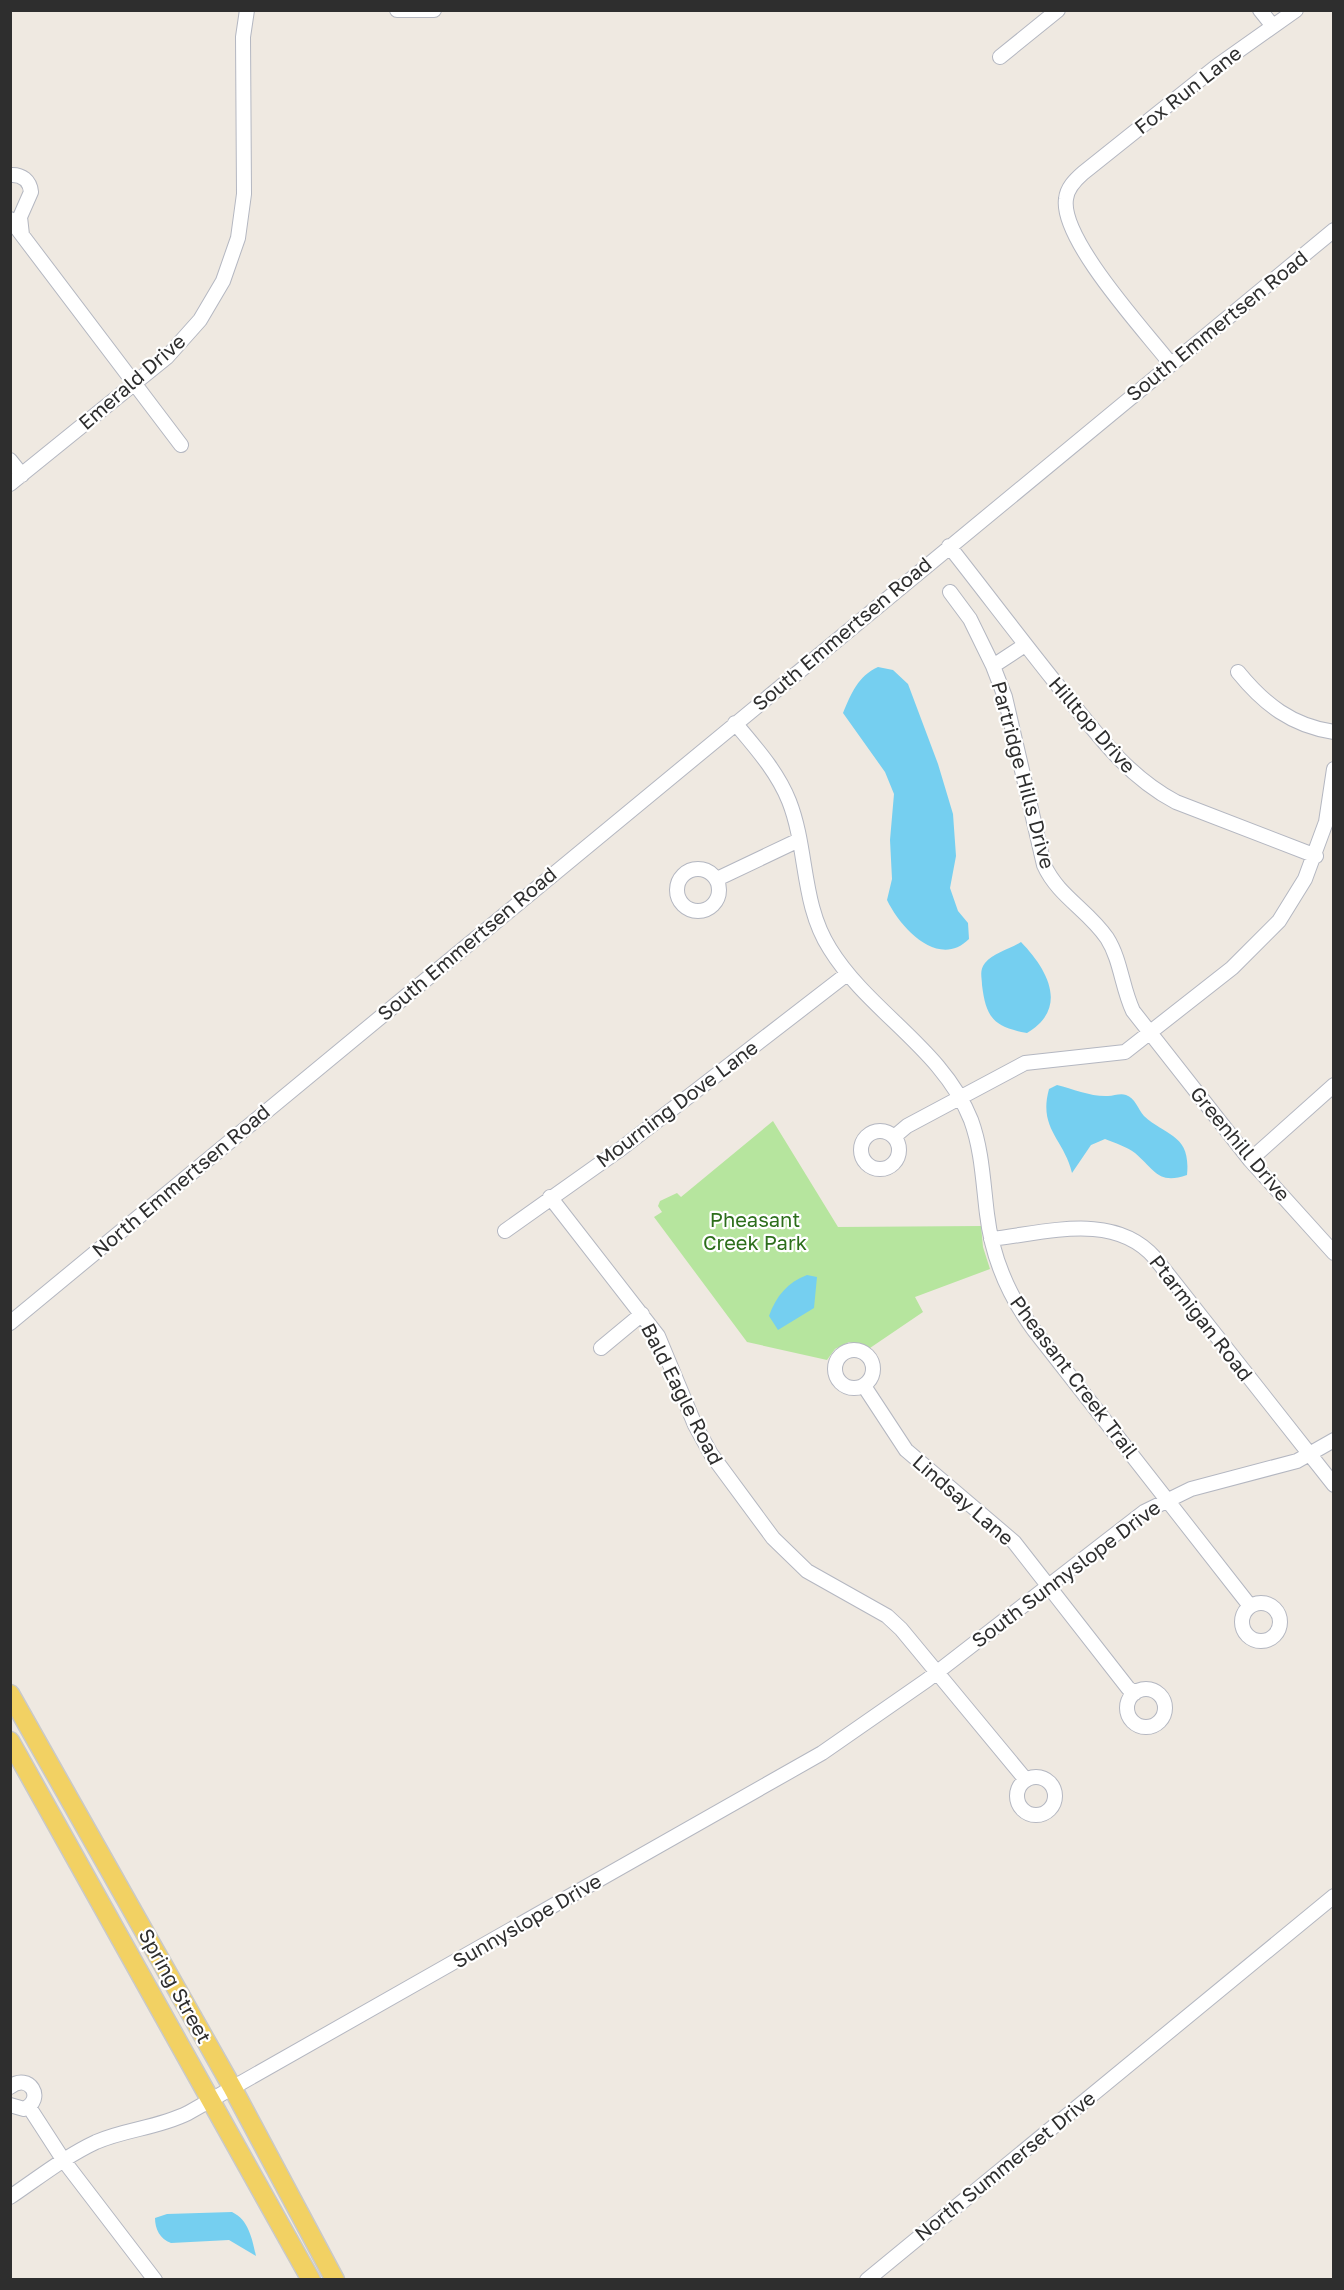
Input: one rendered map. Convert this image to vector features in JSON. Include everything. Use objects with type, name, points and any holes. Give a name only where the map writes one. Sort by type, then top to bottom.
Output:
[{"type":"main road","name":"Spring Street","points":[[10,1694],[232,2087],[335,2280]]},
{"type":"main road","name":"Spring Street","points":[[10,1741],[311,2280]]},
{"type":"main road","points":[[39,1793],[60,1783]]},
{"type":"main road","points":[[137,1969],[159,1958]]},
{"type":"street","name":"Emerald Drive","points":[[10,484],[167,357],[212,303],[231,261],[242,219],[244,194],[243,37],[247,10]]},
{"type":"street","points":[[397,10],[434,10]]},
{"type":"street","points":[[1000,57],[1058,10]]},
{"type":"street","points":[[1260,10],[1272,25]]},
{"type":"street","name":"Fox Run Lane","points":[[1170,363],[1095,268],[1073,232],[1065,200],[1073,182],[1083,173],[1272,25],[1296,10]]},
{"type":"street","points":[[10,175],[22,176],[30,187],[30,198],[20,217],[22,235]]},
{"type":"street","points":[[10,219],[181,445]]},
{"type":"street","name":"South Emmertsen Road","points":[[351,1040],[1334,230]]},
{"type":"street","points":[[10,460],[22,475]]},
{"type":"street","name":"Hilltop Drive","points":[[949,546],[1114,755],[1142,781],[1176,802],[1316,856]]},
{"type":"street","points":[[950,592],[970,619],[993,666]]},
{"type":"street","name":"Partridge Hills Drive","points":[[1025,645],[993,666],[1005,697],[1044,865],[1051,882],[1095,924],[1107,939],[1118,960],[1123,988],[1133,1011],[1150,1033]]},
{"type":"street","points":[[1238,672],[1258,695],[1281,713],[1306,725],[1334,732]]},
{"type":"street","name":"Pheasant Creek Trail","points":[[735,723],[782,786],[794,817],[817,923],[828,946],[847,974],[935,1064],[960,1096],[975,1133],[981,1156],[991,1239],[1001,1273],[1023,1316],[1250,1606]]},
{"type":"street","points":[[894,1137],[907,1126],[960,1096],[1025,1063],[1125,1052],[1232,968],[1263,940],[1294,900],[1316,856],[1326,822],[1334,769]]},
{"type":"street","points":[[717,879],[798,840]]},
{"type":"street","name":"Mourning Dove Lane","points":[[505,1231],[622,1148],[847,974]]},
{"type":"street","name":"Greenhill Drive","points":[[1150,1033],[1250,1160],[1334,1253]]},
{"type":"street","name":"North Emmertsen Road","points":[[10,1323],[351,1040]]},
{"type":"street","points":[[1250,1160],[1334,1085]]},
{"type":"street","name":"Bald Eagle Road","points":[[550,1197],[658,1336],[695,1425],[711,1454],[773,1538],[807,1571],[889,1618],[939,1671],[1026,1780]]},
{"type":"street","name":"Ptarmigan Road","points":[[991,1239],[1097,1228],[1120,1233],[1140,1243],[1155,1258],[1334,1485]]},
{"type":"street","points":[[601,1348],[642,1314]]},
{"type":"street","name":"Lindsay Lane","points":[[864,1386],[906,1450],[933,1475],[998,1526],[1049,1585],[1128,1688],[1135,1693]]},
{"type":"street","name":"South Sunnyslope Drive","points":[[822,1753],[939,1671],[1126,1525],[1166,1499],[1216,1482],[1282,1467],[1310,1455],[1334,1440]]},
{"type":"street","name":"Sunnyslope Drive","points":[[10,2197],[96,2142],[158,2125],[210,2100],[822,1753]]},
{"type":"street","name":"North Summerset Drive","points":[[867,2280],[1334,1896]]},
{"type":"street","points":[[10,2087],[21,2082],[33,2088],[34,2100],[29,2108],[20,2110],[10,2105]]},
{"type":"street","points":[[29,2108],[64,2161],[155,2280]]},
{"type":"green space","name":"Pheasant Creek Park","points":[[773,1121],[838,1227],[981,1226],[983,1247],[990,1269],[915,1297],[923,1312],[870,1348],[849,1342],[835,1349],[827,1360],[747,1342],[654,1217],[662,1212],[658,1206],[660,1201],[677,1193],[681,1197]]},
{"type":"water","points":[[878,667],[893,670],[908,684],[938,764],[953,814],[956,856],[950,888],[958,911],[968,923],[969,939],[957,947],[946,950],[922,942],[911,933],[887,900],[892,879],[890,840],[894,794],[885,772],[843,713],[860,680]]},
{"type":"water","points":[[1021,942],[1046,977],[1051,1001],[1048,1012],[1040,1023],[1027,1033],[999,1024],[989,1013],[981,977],[982,968],[988,960]]},
{"type":"water","points":[[1057,1085],[1096,1095],[1129,1096],[1144,1116],[1181,1144],[1185,1151],[1187,1175],[1177,1178],[1163,1177],[1132,1151],[1105,1139],[1091,1145],[1072,1173],[1049,1124],[1047,1114],[1049,1089]]},
{"type":"water","points":[[807,1275],[817,1277],[814,1308],[778,1330],[769,1316],[775,1302],[788,1286]]},
{"type":"water","points":[[232,2212],[238,2215],[246,2225],[256,2256],[229,2240],[171,2243],[161,2236],[155,2222],[155,2218],[167,2214]]}]
